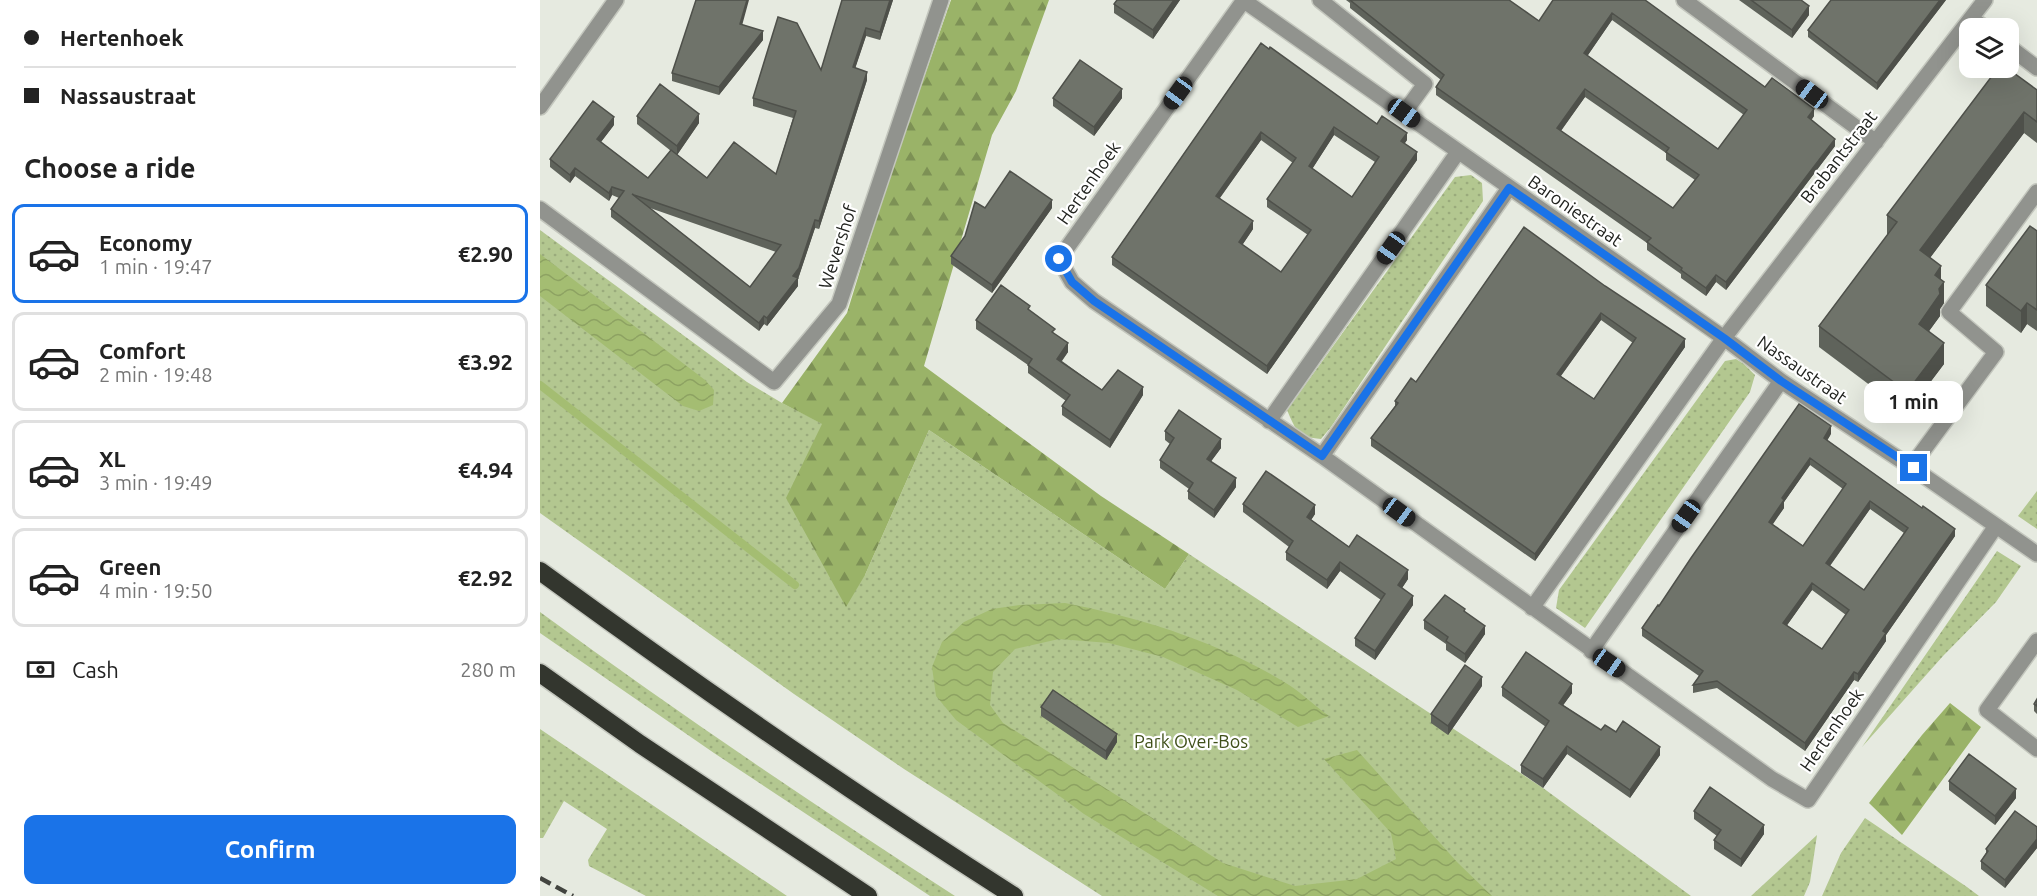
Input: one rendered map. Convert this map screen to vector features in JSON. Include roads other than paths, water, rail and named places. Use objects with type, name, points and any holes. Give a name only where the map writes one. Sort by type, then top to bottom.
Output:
[{"type":"highway","points":[[540,571],[686,677],[889,815],[1014,896]]},
{"type":"highway","points":[[540,673],[640,744],[868,896]]},
{"type":"street","points":[[540,107],[616,0]]},
{"type":"street","name":"Wevershof","points":[[540,209],[774,382],[840,304],[941,0]]},
{"type":"street","name":"Baroniestraat","points":[[1244,0],[1724,338]]},
{"type":"street","name":"Hertenhoek","points":[[1244,0],[1059,259],[1072,282],[1094,301],[1322,456],[1772,779],[1808,800],[1996,526]]},
{"type":"street","points":[[1320,0],[1425,84],[1404,113]]},
{"type":"street","points":[[1684,0],[1876,142]]},
{"type":"street","name":"Brabantstraat","points":[[1971,18],[1985,0]]},
{"type":"street","name":"Brabantstraat","points":[[1724,338],[1959,34]]},
{"type":"street","points":[[2019,54],[2037,68]]},
{"type":"street","points":[[1269,421],[1458,152]]},
{"type":"street","points":[[1322,456],[1509,188]]},
{"type":"street","points":[[1911,467],[1996,352],[1949,312],[2037,192]]},
{"type":"street","points":[[1532,608],[1724,338]]},
{"type":"street","name":"Nassaustraat","points":[[1724,338],[1781,381],[2037,554]]},
{"type":"street","points":[[1591,651],[1781,381]]},
{"type":"street","points":[[2037,641],[1987,710],[2037,749]]},
{"type":"water","points":[[540,254],[705,380],[714,390],[713,405],[699,411],[683,406],[540,296]]},
{"type":"water","points":[[1065,603],[1152,624],[1209,645],[1289,685],[1329,716],[1298,727],[1237,690],[1163,657],[1109,643],[1059,639],[1015,649],[993,672],[990,705],[1003,723],[1223,863],[1295,886],[1357,879],[1396,859],[1391,833],[1324,759],[1357,750],[1457,862],[1492,896],[1218,896],[1084,814],[956,720],[936,696],[932,667],[942,642],[964,622],[992,609]]},
{"type":"waterway","points":[[540,385],[795,585]]},
{"type":"railway","points":[[540,878],[573,896]]},
{"type":"park label","name":"Park Over-Bos","points":[[1191,742]]}]
